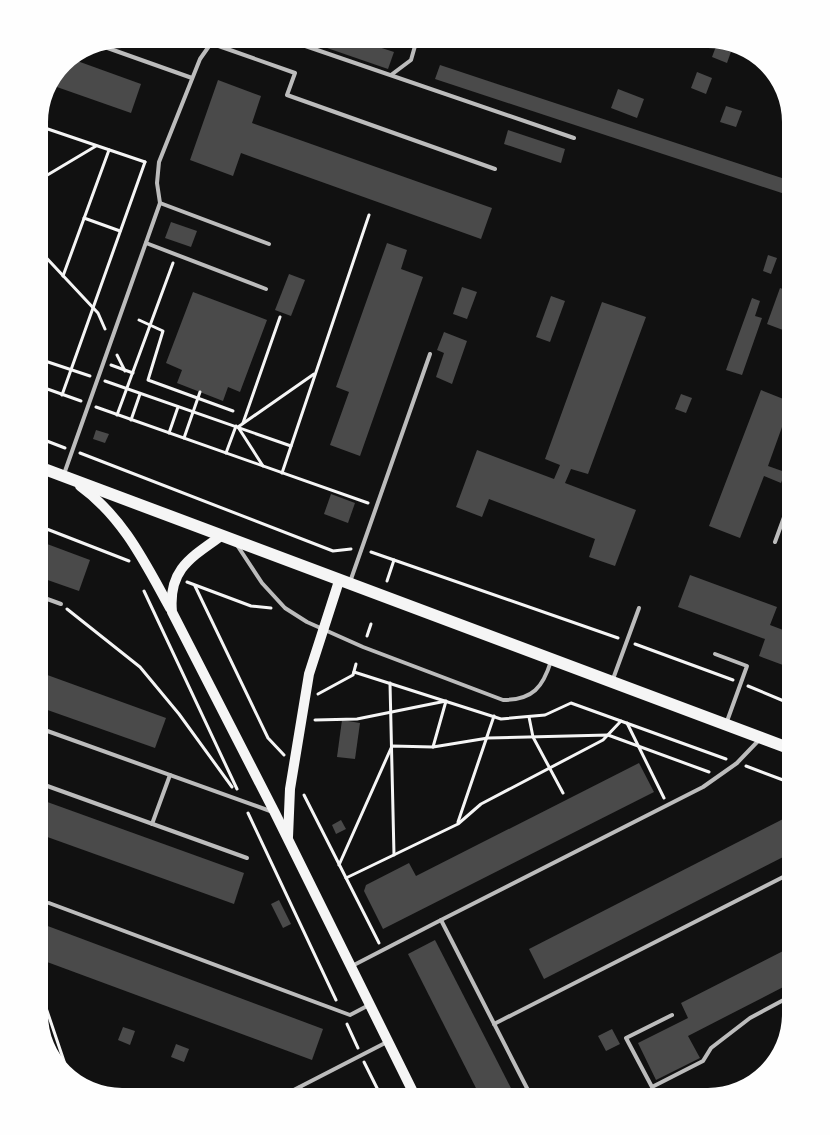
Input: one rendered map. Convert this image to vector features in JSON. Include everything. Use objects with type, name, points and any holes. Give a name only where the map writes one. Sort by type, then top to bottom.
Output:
[{"type":"main road","points":[[48,471],[782,745]]},
{"type":"main road","points":[[67,478],[96,497],[119,521],[172,612],[275,813],[410,1087]]},
{"type":"main road","points":[[172,612],[170,595],[175,577],[187,560],[221,536]]},
{"type":"main road","points":[[288,841],[290,789],[309,674],[324,629],[344,582]]},
{"type":"lane","points":[[67,478],[72,450],[90,404],[97,378],[160,203],[157,183],[159,167],[192,78],[200,59],[209,48]]},
{"type":"lane","points":[[232,48],[294,73],[287,95],[495,169]]},
{"type":"lane","points":[[312,48],[574,138]]},
{"type":"lane","points":[[391,75],[410,60],[414,48]]},
{"type":"lane","points":[[110,49],[192,78]]},
{"type":"lane","points":[[160,203],[269,244]]},
{"type":"lane","points":[[146,243],[266,290]]},
{"type":"lane","points":[[344,582],[361,548],[430,354]]},
{"type":"lane","points":[[775,542],[782,523]]},
{"type":"lane","points":[[235,541],[262,583],[285,608],[363,647],[503,700],[514,700],[536,690],[545,680],[551,660]]},
{"type":"lane","points":[[48,599],[61,604]]},
{"type":"lane","points":[[612,682],[639,608]]},
{"type":"lane","points":[[715,654],[747,666],[726,724]]},
{"type":"lane","points":[[48,731],[275,813]]},
{"type":"lane","points":[[350,967],[667,805],[719,776],[737,763],[762,737]]},
{"type":"lane","points":[[152,824],[170,775]]},
{"type":"lane","points":[[48,786],[247,858]]},
{"type":"lane","points":[[494,1024],[782,878]]},
{"type":"lane","points":[[49,903],[350,1015],[369,1005]]},
{"type":"lane","points":[[441,920],[527,1088]]},
{"type":"lane","points":[[672,1015],[626,1038],[652,1087],[703,1061],[711,1048],[750,1018],[782,1001]]},
{"type":"lane","points":[[300,1087],[388,1042]]},
{"type":"path","points":[[48,129],[159,167]]},
{"type":"path","points":[[48,174],[96,145]]},
{"type":"path","points":[[63,276],[109,150]]},
{"type":"path","points":[[62,395],[145,162]]},
{"type":"path","points":[[282,473],[369,215]]},
{"type":"path","points":[[84,218],[120,231]]},
{"type":"path","points":[[117,415],[176,255]]},
{"type":"path","points":[[48,260],[98,313],[110,343]]},
{"type":"path","points":[[242,424],[280,317]]},
{"type":"path","points":[[139,320],[163,331],[148,380],[233,411]]},
{"type":"path","points":[[48,362],[291,446]]},
{"type":"path","points":[[103,362],[133,374]]},
{"type":"path","points":[[226,453],[237,427],[315,374]]},
{"type":"path","points":[[48,390],[376,506]]},
{"type":"path","points":[[184,438],[200,392]]},
{"type":"path","points":[[131,420],[140,394]]},
{"type":"path","points":[[169,433],[178,407]]},
{"type":"path","points":[[237,427],[263,466]]},
{"type":"path","points":[[48,441],[333,551],[361,548],[627,641],[782,700]]},
{"type":"path","points":[[48,530],[130,562]]},
{"type":"path","points":[[387,581],[394,560]]},
{"type":"path","points":[[175,577],[251,606],[285,608]]},
{"type":"path","points":[[142,588],[341,1011]]},
{"type":"path","points":[[61,604],[140,667],[179,714],[243,801]]},
{"type":"path","points":[[367,636],[371,624]]},
{"type":"path","points":[[317,702],[318,693],[353,675],[356,664]]},
{"type":"path","points":[[354,672],[501,719],[545,714],[572,703],[782,780]]},
{"type":"path","points":[[390,683],[394,855]]},
{"type":"path","points":[[315,720],[357,719],[391,714],[446,701]]},
{"type":"path","points":[[433,747],[446,701]]},
{"type":"path","points":[[313,729],[316,711]]},
{"type":"path","points":[[458,824],[494,716]]},
{"type":"path","points":[[529,717],[533,737],[563,793]]},
{"type":"path","points":[[346,878],[458,824],[481,804],[603,740],[621,721]]},
{"type":"path","points":[[627,723],[640,746],[667,805]]},
{"type":"path","points":[[392,746],[433,747],[488,738],[608,735],[719,776]]},
{"type":"path","points":[[339,865],[392,746]]},
{"type":"path","points":[[48,1014],[63,1060]]},
{"type":"building","points":[[327,48],[382,48],[394,52],[388,69]]},
{"type":"building","points":[[715,48],[731,51],[727,63],[712,57]]},
{"type":"building","points":[[79,61],[141,84],[131,113],[56,87],[63,76]]},
{"type":"building","points":[[440,65],[782,178],[782,193],[435,79]]},
{"type":"building","points":[[697,72],[712,78],[706,94],[691,88]]},
{"type":"building","points":[[218,80],[261,96],[252,123],[492,208],[481,239],[241,153],[233,176],[190,160]]},
{"type":"building","points":[[618,89],[644,99],[637,118],[611,108]]},
{"type":"building","points":[[726,106],[742,111],[736,127],[720,122]]},
{"type":"building","points":[[508,130],[565,149],[561,163],[504,144]]},
{"type":"building","points":[[171,222],[197,231],[191,247],[165,238]]},
{"type":"building","points":[[387,243],[407,250],[401,269],[423,277],[360,456],[330,445],[349,392],[336,387]]},
{"type":"building","points":[[768,255],[777,258],[771,274],[763,271]]},
{"type":"building","points":[[289,274],[305,280],[291,316],[275,310]]},
{"type":"building","points":[[462,287],[477,292],[467,319],[453,314]]},
{"type":"building","points":[[780,288],[782,289],[782,330],[767,324]]},
{"type":"building","points":[[193,292],[267,320],[240,392],[228,387],[223,401],[177,383],[182,370],[166,363]]},
{"type":"building","points":[[551,296],[565,301],[550,342],[536,337]]},
{"type":"building","points":[[752,298],[760,301],[755,316],[762,318],[742,375],[726,370]]},
{"type":"building","points":[[602,302],[646,317],[588,474],[571,469],[565,483],[636,510],[615,566],[589,557],[595,539],[489,499],[482,517],[456,507],[477,450],[554,479],[560,465],[545,459]]},
{"type":"building","points":[[444,332],[467,341],[452,384],[436,377],[444,353],[437,350]]},
{"type":"building","points":[[761,390],[782,398],[782,427],[768,466],[782,471],[781,483],[764,476],[740,538],[709,526]]},
{"type":"building","points":[[681,394],[692,398],[686,413],[675,409]]},
{"type":"building","points":[[96,430],[109,434],[105,443],[93,439]]},
{"type":"building","points":[[331,494],[355,503],[348,523],[324,514]]},
{"type":"building","points":[[48,544],[90,560],[79,591],[48,580]]},
{"type":"building","points":[[690,575],[777,607],[770,625],[782,630],[782,665],[759,656],[765,639],[678,607]]},
{"type":"building","points":[[48,675],[166,718],[155,748],[48,710]]},
{"type":"building","points":[[342,720],[360,723],[355,759],[337,757]]},
{"type":"building","points":[[639,763],[654,792],[383,929],[364,891],[366,885],[409,863],[416,876]]},
{"type":"building","points":[[48,802],[244,873],[234,904],[48,837]]},
{"type":"building","points":[[341,820],[346,829],[336,834],[332,825]]},
{"type":"building","points":[[782,820],[782,858],[544,979],[529,949]]},
{"type":"building","points":[[279,900],[291,924],[283,928],[271,904]]},
{"type":"building","points":[[48,926],[323,1029],[312,1060],[48,962]]},
{"type":"building","points":[[435,940],[511,1088],[476,1088],[408,954]]},
{"type":"building","points":[[782,952],[782,988],[688,1036],[700,1058],[656,1080],[638,1043],[688,1018],[681,1003]]},
{"type":"building","points":[[123,1027],[135,1031],[130,1045],[118,1040]]},
{"type":"building","points":[[612,1029],[620,1044],[606,1051],[598,1036]]},
{"type":"building","points":[[176,1044],[189,1049],[184,1062],[171,1057]]}]
